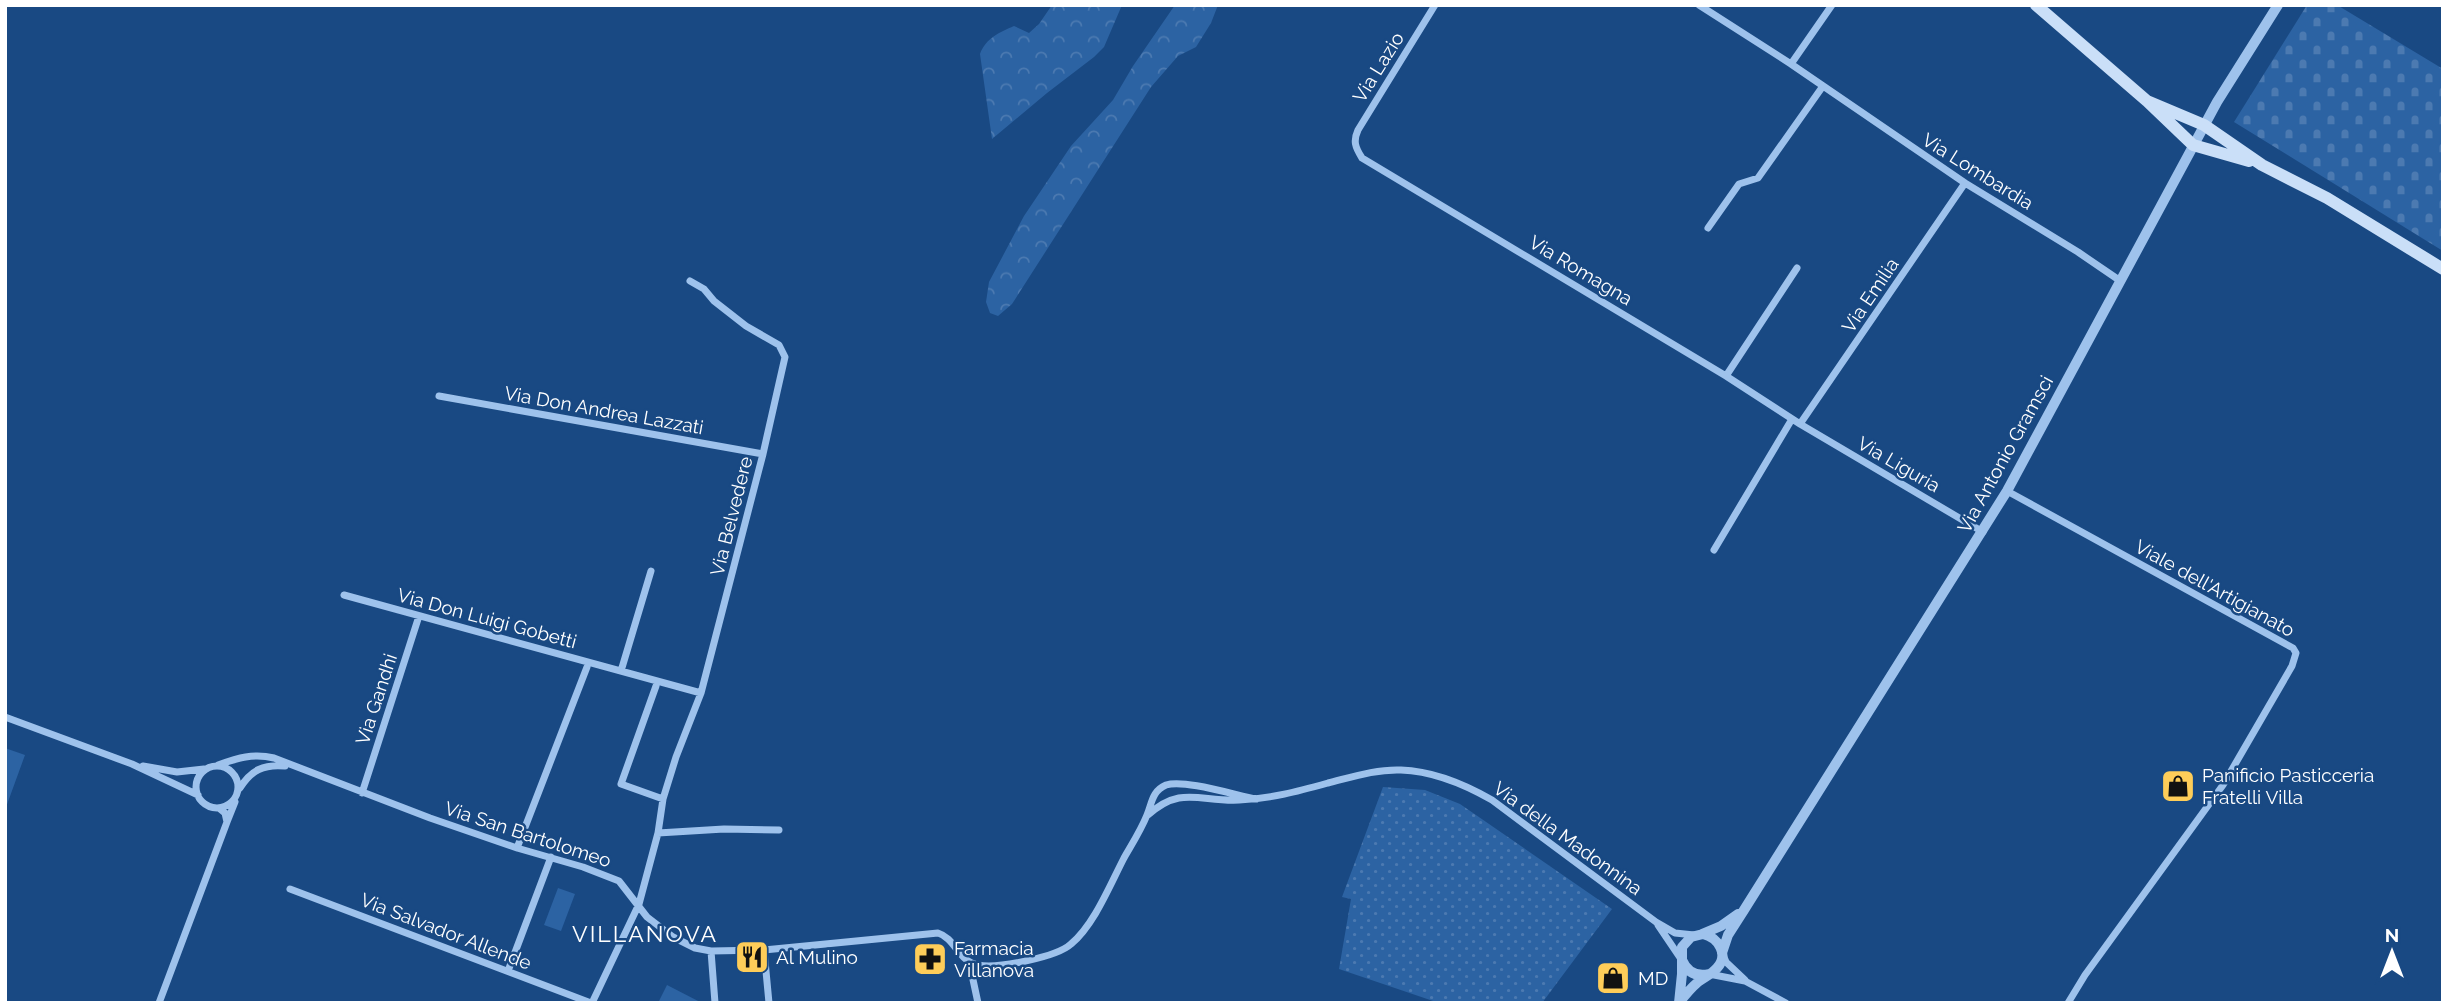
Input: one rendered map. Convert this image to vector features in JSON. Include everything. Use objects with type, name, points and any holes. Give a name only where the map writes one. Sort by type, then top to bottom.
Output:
[{"type":"main road","points":[[2036,5],[2129,88],[2147,100],[2204,125],[2262,164],[2327,198],[2443,269]]},
{"type":"main road","points":[[2147,100],[2193,145],[2262,164]]},
{"type":"street","name":"Via Lazio","points":[[1355,148],[1354,138],[1358,130],[1436,5]]},
{"type":"street","name":"Via Lombardia","points":[[1699,5],[1791,64],[1965,183],[2119,280]]},
{"type":"street","points":[[1791,64],[1832,5]]},
{"type":"street","name":"Via Antonio Gramsci","points":[[1722,953],[1728,935],[1983,532],[2204,125],[2278,5]]},
{"type":"street","points":[[1708,228],[1739,184],[1758,178],[1823,86]]},
{"type":"street","name":"Via Romagna","points":[[1355,148],[1362,158],[1726,376],[1800,424]]},
{"type":"street","name":"Via Emilia","points":[[1800,424],[1965,183]]},
{"type":"street","points":[[1726,376],[1797,268]]},
{"type":"street","name":"Via Belvedere","points":[[591,1003],[639,905],[658,833],[663,799],[701,693],[785,358],[779,345],[746,326],[714,301],[704,289],[690,281]]},
{"type":"street","name":"Via Don Andrea Lazzati","points":[[439,396],[763,454]]},
{"type":"street","points":[[1714,550],[1792,419]]},
{"type":"street","name":"Via Liguria","points":[[1800,424],[1983,532]]},
{"type":"street","name":"Viale dell'Artigianato","points":[[2007,491],[2293,648],[2296,653],[2292,666],[2233,769],[2085,975],[2068,1003]]},
{"type":"street","points":[[621,671],[650,571]]},
{"type":"street","name":"Via Don Luigi Gobetti","points":[[344,594],[701,693]]},
{"type":"street","name":"Via Gandhi","points":[[362,793],[419,615]]},
{"type":"street","points":[[517,848],[587,667]]},
{"type":"street","points":[[656,686],[621,785],[663,799]]},
{"type":"street","points":[[5,717],[132,764],[198,795],[206,805],[226,813],[228,821]]},
{"type":"street","name":"Via San Bartolomeo","points":[[132,764],[177,772],[205,769],[254,755],[274,758],[362,793],[619,881],[647,917],[673,937],[695,948],[711,951],[764,950],[938,933],[945,936],[972,964]]},
{"type":"street","points":[[159,1003],[237,794],[235,775],[228,768],[218,765]]},
{"type":"street","name":"Via San Bartolomeo","points":[[219,808],[228,806],[247,779],[260,768],[273,765],[293,766]]},
{"type":"street","points":[[198,795],[197,780],[205,769]]},
{"type":"street","name":"Via della Madonnina","points":[[1147,816],[1162,803],[1178,797],[1256,799],[1381,771],[1410,771],[1441,776],[1492,800],[1656,922],[1675,933],[1698,935]]},
{"type":"street","name":"Via della Madonnina","points":[[972,964],[998,965],[1052,954],[1069,946],[1087,925],[1147,816],[1154,795],[1161,788],[1184,784],[1256,799]]},
{"type":"street","points":[[658,833],[724,829],[779,830]]},
{"type":"street","points":[[508,971],[551,857]]},
{"type":"street","name":"Via Salvador Allende","points":[[290,889],[591,1003]]},
{"type":"street","name":"Via Antonio Gramsci","points":[[1698,935],[1721,926],[1744,910]]},
{"type":"street","name":"Via della Madonnina","points":[[1656,922],[1682,960]]},
{"type":"street","points":[[1679,1003],[1683,946],[1698,935],[1715,939],[1726,962],[1745,981],[1783,1002]]},
{"type":"street","points":[[764,950],[769,1003]]},
{"type":"street","points":[[711,951],[715,1003]]},
{"type":"street","points":[[1679,1003],[1719,965],[1722,953]]},
{"type":"street","points":[[1682,960],[1692,973],[1745,981]]},
{"type":"street","points":[[972,964],[978,1003]]},
{"type":"green space","points":[[1052,5],[1122,5],[1104,47],[992,139],[980,54],[990,40],[1014,26],[1029,33]]},
{"type":"green space","points":[[1175,5],[1218,5],[1211,23],[1196,47],[1178,56],[1151,87],[1012,304],[998,316],[990,313],[986,302],[989,282],[1024,216],[1071,146],[1113,100]]},
{"type":"green space","points":[[2307,5],[2337,5],[2443,69],[2443,251],[2234,122]]},
{"type":"green space","points":[[5,748],[25,755],[5,810]]},
{"type":"green space","points":[[1383,787],[1425,790],[1460,804],[1612,909],[1542,1003],[1439,1003],[1339,969],[1351,899],[1342,897]]},
{"type":"green space","points":[[558,888],[575,894],[561,931],[544,925]]},
{"type":"green space","points":[[667,985],[702,1003],[658,1003]]},
{"type":"place","name":"Panificio Pasticceria Fratelli Villa","points":[[2178,786]]},
{"type":"place","name":"Al Mulino","points":[[752,957]]},
{"type":"place","name":"Farmacia Villanova","points":[[930,959]]},
{"type":"place","name":"MD","points":[[1613,978]]},
{"type":"district","name":"VILLANOVA","points":[[645,934]]}]
